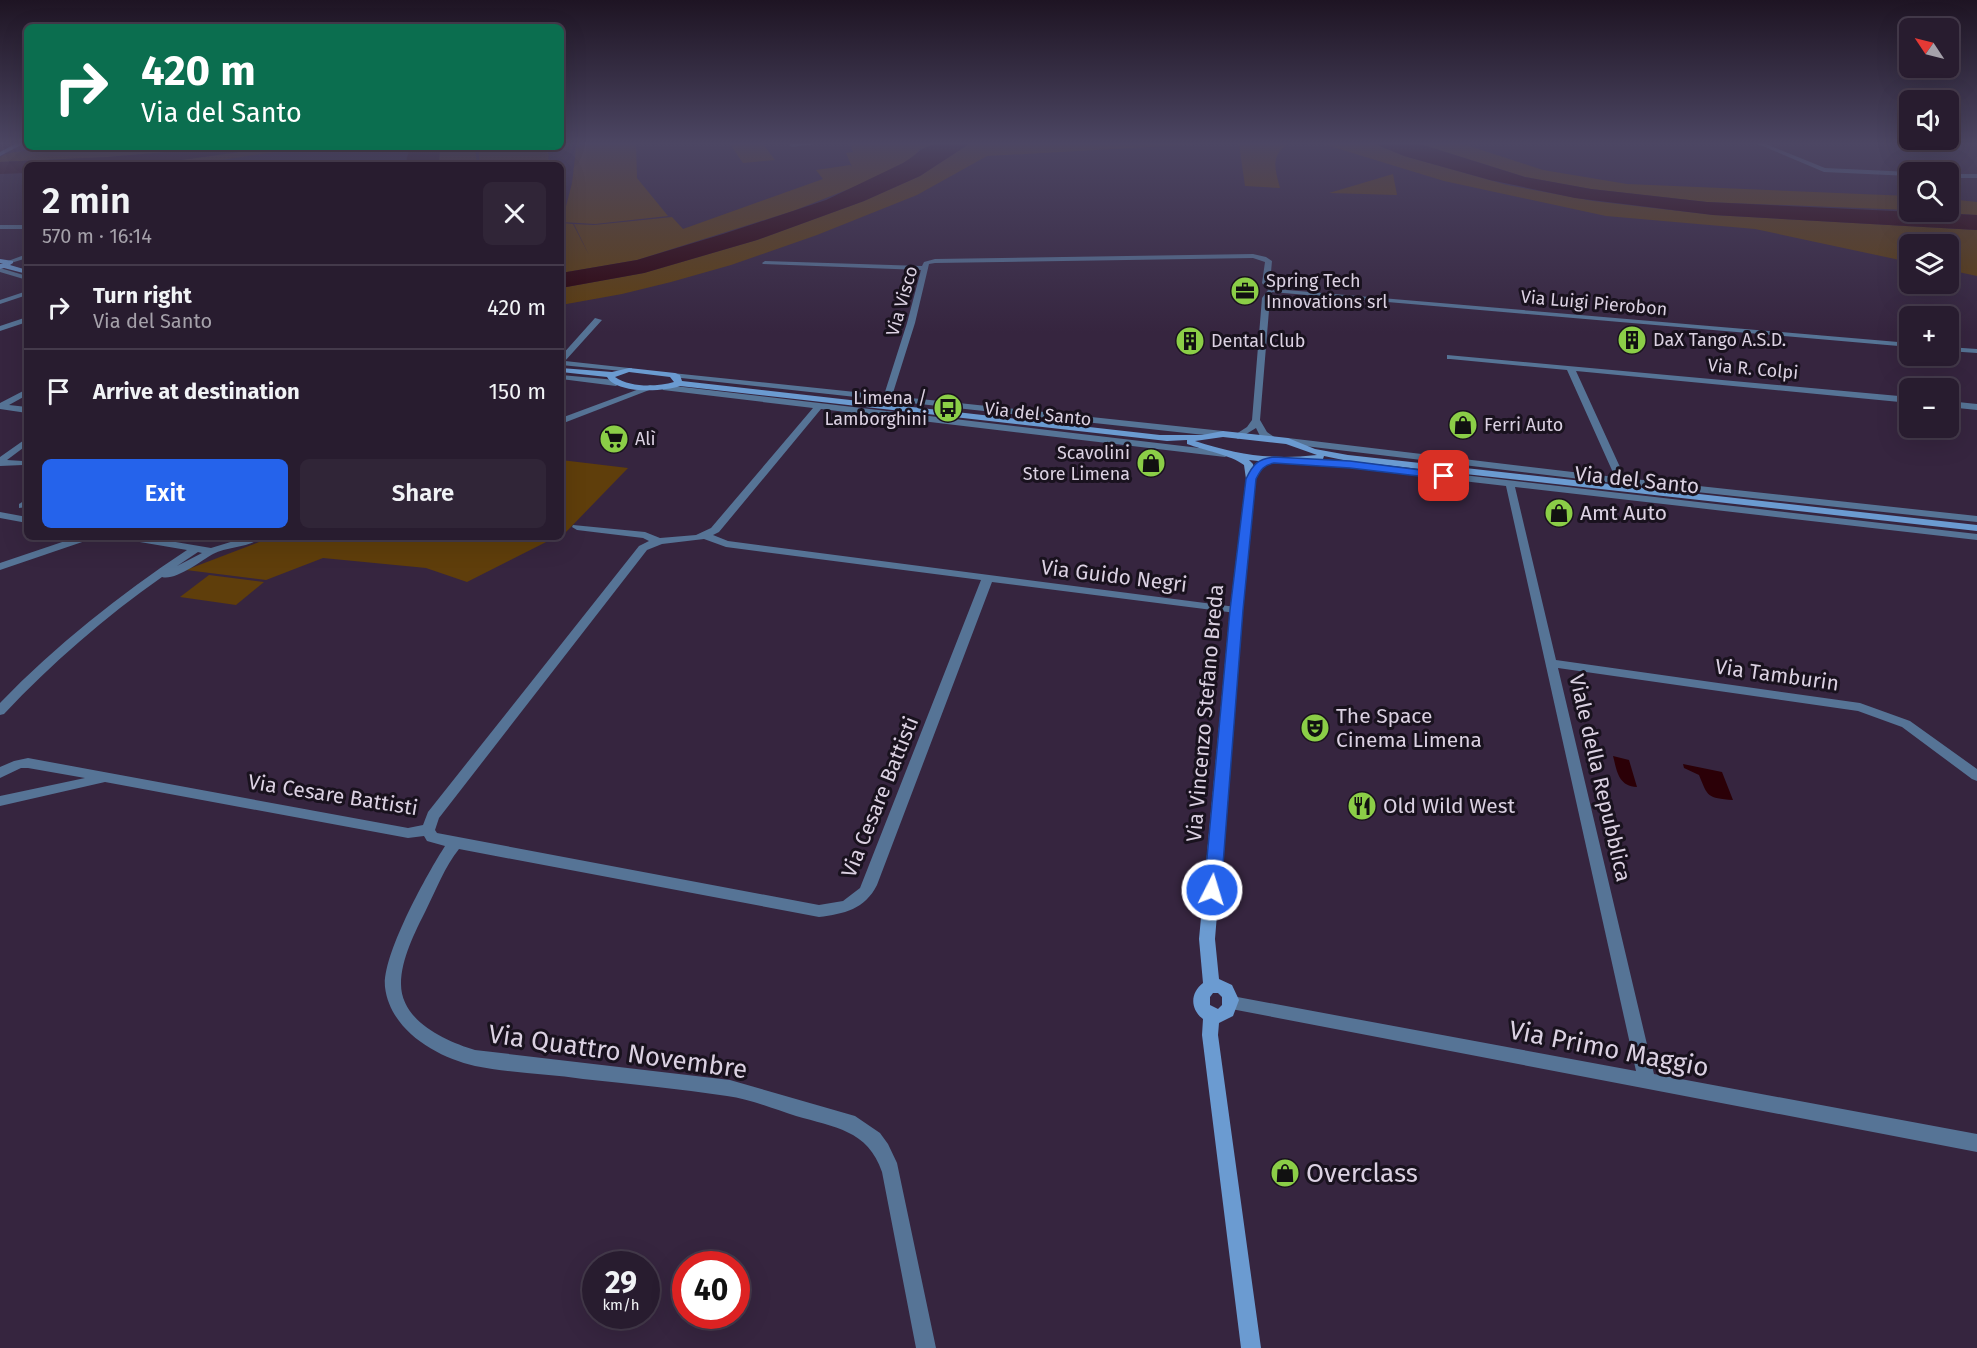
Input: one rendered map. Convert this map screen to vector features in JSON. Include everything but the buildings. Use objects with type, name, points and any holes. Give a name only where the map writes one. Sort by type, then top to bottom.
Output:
[{"type":"street","points":[[0,227],[24,227]]},
{"type":"street","name":"Via Visco","points":[[887,398],[911,323],[926,263],[935,261],[1253,256],[1269,261],[1266,283],[1271,290]]},
{"type":"street","points":[[3,265],[24,257]]},
{"type":"street","points":[[765,263],[925,267]]},
{"type":"street","points":[[3,265],[24,272]]},
{"type":"street","points":[[3,265],[24,276]]},
{"type":"street","points":[[1239,436],[1251,429],[1256,420],[1266,298],[1271,290]]},
{"type":"street","name":"Via Luigi Pierobon","points":[[1271,290],[1899,344]]},
{"type":"street","points":[[0,302],[24,293]]},
{"type":"street","points":[[564,359],[598,320]]},
{"type":"street","points":[[0,329],[24,321]]},
{"type":"street","points":[[1959,350],[1977,351]]},
{"type":"street","name":"Via R. Colpi","points":[[1450,357],[1899,399]]},
{"type":"street","name":"Via del Santo","points":[[564,362],[1272,439],[1397,454],[1477,468],[1788,503],[1977,519]]},
{"type":"street","points":[[1570,368],[1622,481]]},
{"type":"street","name":"Via del Santo","points":[[617,381],[629,370]]},
{"type":"street","points":[[564,371],[617,381],[625,392],[611,402]]},
{"type":"street","points":[[672,375],[679,383],[729,392],[912,413]]},
{"type":"street","name":"Via del Santo","points":[[564,377],[617,381],[653,387],[729,392],[819,406],[912,413],[1162,441],[1208,448],[1237,456],[1350,465],[1977,537]]},
{"type":"street","name":"Via del Santo","points":[[666,388],[679,383]]},
{"type":"street","points":[[564,420],[653,387]]},
{"type":"street","points":[[0,406],[24,394]]},
{"type":"street","points":[[1959,405],[1977,407]]},
{"type":"street","points":[[0,406],[24,410]]},
{"type":"street","points":[[577,527],[645,535],[656,540],[696,539],[706,536],[715,530],[819,406]]},
{"type":"street","points":[[1256,420],[1263,434],[1272,439]]},
{"type":"street","name":"Via del Santo","points":[[1162,441],[1222,434]]},
{"type":"street","points":[[1208,448],[1207,440],[1210,437]]},
{"type":"street","points":[[1162,441],[1177,448],[1225,454]]},
{"type":"street","name":"Via del Santo","points":[[1288,441],[1304,453],[1622,481],[1977,528]]},
{"type":"street","points":[[0,462],[24,443]]},
{"type":"street","name":"Via del Santo","points":[[1292,461],[1304,453]]},
{"type":"street","points":[[1237,456],[1248,464],[1251,479]]},
{"type":"street","points":[[1251,479],[1258,465],[1274,460]]},
{"type":"street","points":[[0,462],[20,463]]},
{"type":"street","name":"Via Vincenzo Stefano Breda","points":[[1251,479],[1236,610],[1206,951],[1212,987],[1204,990],[1200,1001],[1204,1009],[1212,1014],[1210,1035],[1251,1348]]},
{"type":"street","name":"Viale della Repubblica","points":[[1510,484],[1553,663],[1647,1082]]},
{"type":"street","points":[[0,515],[24,519]]},
{"type":"street","points":[[706,536],[726,544],[987,579]]},
{"type":"street","points":[[57,547],[70,540]]},
{"type":"street","points":[[0,567],[78,540]]},
{"type":"street","points":[[167,540],[195,549],[211,551],[230,548],[250,540]]},
{"type":"street","points":[[428,830],[433,816],[642,548],[656,540]]},
{"type":"street","points":[[0,711],[71,642],[128,595],[195,549]]},
{"type":"street","points":[[128,595],[156,579],[199,560],[211,551]]},
{"type":"street","name":"Via Guido Negri","points":[[987,579],[1236,610]]},
{"type":"street","name":"Via Cesare Battisti","points":[[0,773],[19,764],[28,763],[408,832],[428,830],[432,837],[456,843],[819,911],[839,910],[860,898],[870,885],[987,579]]},
{"type":"street","name":"Via Tamburin","points":[[1553,663],[1860,707],[1906,724],[1977,776]]},
{"type":"street","points":[[0,801],[107,778]]},
{"type":"street","name":"Via Quattro Novembre","points":[[456,843],[449,851],[398,957],[393,984],[398,1005],[411,1023],[437,1044],[453,1052],[475,1058],[730,1088],[855,1125],[872,1136],[885,1151],[926,1348]]},
{"type":"street","points":[[1212,987],[1226,992],[1232,1003],[1226,1014],[1212,1014]]},
{"type":"street","name":"Via Primo Maggio","points":[[1232,1003],[1977,1143]]},
{"type":"shaded area","points":[[566,207],[661,207],[668,216],[595,224],[564,222]]},
{"type":"shaded area","points":[[745,207],[803,207],[637,260],[564,272],[564,223],[573,224],[589,255],[574,224],[594,225],[672,217],[683,229]]},
{"type":"shaded area","points":[[805,207],[848,207],[757,240],[644,273],[564,287],[564,272],[637,260]]},
{"type":"shaded area","points":[[848,207],[887,207],[817,235],[731,265],[622,294],[564,304],[564,287],[644,273],[757,240]]},
{"type":"shaded area","points":[[1564,207],[1644,207],[1713,215],[1977,230],[1977,276],[1959,272],[1959,234],[1899,234],[1899,260],[1755,229],[1606,216]]},
{"type":"shaded area","points":[[1647,207],[1809,207],[1899,211],[1899,222],[1959,222],[1959,214],[1977,215],[1977,230],[1713,215]]},
{"type":"shaded area","points":[[1831,207],[1899,207],[1899,210]]},
{"type":"shaded area","points":[[1959,207],[1977,207],[1977,215],[1959,214]]},
{"type":"shaded area","points":[[564,460],[628,468],[564,533]]},
{"type":"shaded area","points":[[264,540],[550,540],[467,582],[426,568],[323,558],[266,580],[186,570]]},
{"type":"shaded area","points":[[209,575],[264,582],[236,605],[180,597]]},
{"type":"shaded area","points":[[1613,756],[1629,760],[1637,787],[1622,781]]},
{"type":"shaded area","points":[[1683,764],[1722,772],[1733,800],[1710,795],[1704,788],[1699,775],[1684,768]]},
{"type":"place","name":"Spring Tech Innovations srl","points":[[1245,291]]},
{"type":"place","name":"DaX Tango A.S.D.","points":[[1632,340]]},
{"type":"place","name":"Dental Club","points":[[1190,341]]},
{"type":"place","name":"Limena / Lamborghini","points":[[948,408]]},
{"type":"place","name":"Ferri Auto","points":[[1463,425]]},
{"type":"place","name":"Alì","points":[[614,439]]},
{"type":"place","name":"Scavolini Store Limena","points":[[1151,463]]},
{"type":"place","name":"Amt Auto","points":[[1559,513]]},
{"type":"place","name":"The Space Cinema Limena","points":[[1315,728]]},
{"type":"place","name":"Old Wild West","points":[[1362,806]]},
{"type":"place","name":"Overclass","points":[[1285,1173]]},
{"type":"route","points":[[1212,890],[1236,610],[1251,479],[1258,465],[1274,460],[1350,465],[1444,476]]}]
